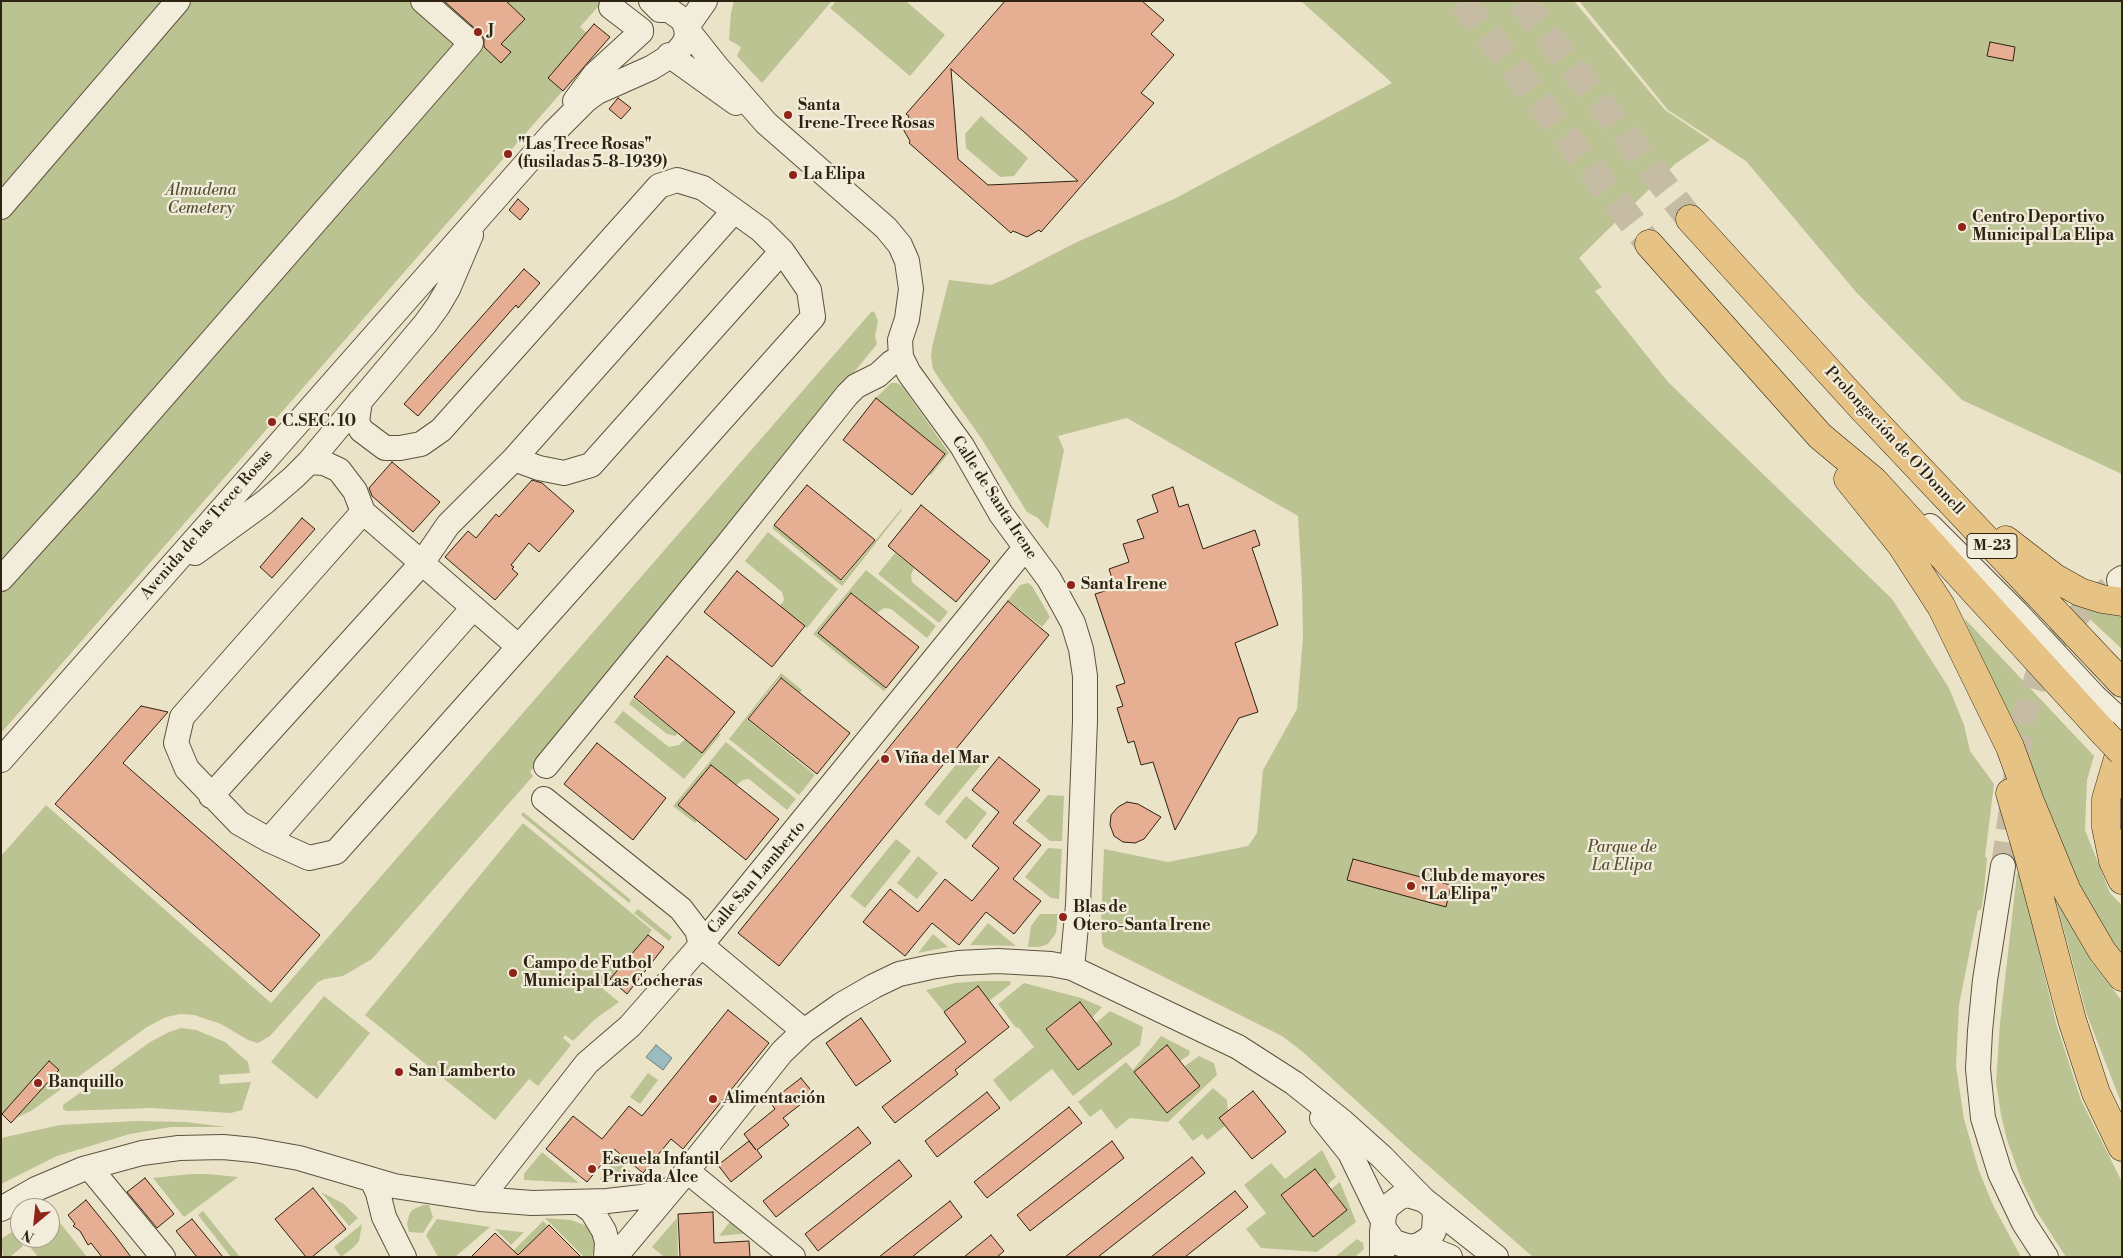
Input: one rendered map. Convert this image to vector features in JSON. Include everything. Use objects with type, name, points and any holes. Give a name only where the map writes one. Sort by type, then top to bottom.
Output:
[{"type":"highway","name":"Prolongación de O'Donnell","points":[[1690,219],[1863,409],[2122,683]]},
{"type":"highway","name":"Prolongación de O'Donnell","points":[[1649,244],[1820,436],[1874,481],[2116,733],[2122,752]]},
{"type":"highway","points":[[1863,409],[2020,552],[2055,578],[2080,592],[2102,599],[2121,586]]},
{"type":"highway","points":[[1820,436],[1838,467],[1902,546],[1941,606],[2010,747],[2067,891],[2102,951],[2122,977]]},
{"type":"highway","points":[[1975,677],[2029,857],[2072,1020],[2096,1093],[2122,1147]]},
{"type":"highway","points":[[2116,733],[2106,799],[2106,827],[2112,861],[2122,880]]},
{"type":"street","points":[[1,207],[178,1]]},
{"type":"street","points":[[1,579],[86,485],[471,43],[423,1]]},
{"type":"street","name":"Avenida de las Trece Rosas","points":[[1,760],[552,133],[597,92],[651,68],[664,55],[677,52],[687,37],[686,28],[705,1]]},
{"type":"street","points":[[659,4],[677,14],[683,20],[686,28],[717,67],[766,123]]},
{"type":"street","name":"Avenida de las Trece Rosas","points":[[552,133],[595,74],[641,31],[645,19],[659,4]]},
{"type":"street","points":[[546,766],[848,395],[856,386],[878,375],[901,357],[900,340],[907,319],[911,289],[907,262],[900,245],[886,228],[766,123],[664,55],[646,47],[642,40],[641,31],[611,8]]},
{"type":"street","points":[[360,401],[357,421],[361,430],[385,448],[400,448],[421,444],[441,430],[659,186],[677,180],[703,188],[761,230],[782,251],[809,290],[814,317],[336,852],[309,858],[269,840],[239,823],[187,769],[176,744],[182,716],[363,512]]},
{"type":"street","points":[[211,796],[422,563],[448,525],[514,459],[734,211]]},
{"type":"street","points":[[165,574],[258,508],[294,477],[308,462],[438,306],[448,289],[479,217]]},
{"type":"street","points":[[514,459],[539,468],[564,473],[592,465],[782,251]]},
{"type":"street","name":"Calle de Santa Irene","points":[[901,357],[909,373],[962,446],[1001,514],[1053,584],[1073,623],[1081,649],[1085,676],[1082,809],[1078,905],[1072,968]]},
{"type":"street","points":[[308,462],[324,463],[339,470],[355,491],[363,512],[519,647]]},
{"type":"street","name":"Prolongación de O'Donnell","points":[[1874,481],[1910,508],[1945,539],[2094,696],[2116,733]]},
{"type":"street","name":"Calle San Lamberto","points":[[480,1199],[587,1063],[630,1026],[701,945],[1025,548]]},
{"type":"street","points":[[269,840],[473,608]]},
{"type":"street","points":[[544,799],[680,910],[697,930],[701,945],[804,1030]]},
{"type":"street","points":[[2003,866],[1985,980],[1980,1031],[1978,1069],[1983,1118],[2000,1173],[2024,1223],[2046,1257]]},
{"type":"street","points":[[615,1257],[680,1180],[782,1052],[804,1030],[841,1005],[899,974],[958,963],[998,961],[1051,964],[1072,968],[1238,1047],[1294,1083],[1359,1136],[1428,1203],[1496,1257]]},
{"type":"street","points":[[1294,1083],[1350,1153],[1385,1230],[1394,1242],[1450,1257]]},
{"type":"street","points":[[1,1210],[36,1189],[90,1168],[142,1153],[179,1148],[223,1147],[254,1150],[299,1158],[394,1186],[480,1199],[532,1203],[626,1200],[680,1180]]},
{"type":"street","points":[[90,1168],[163,1257]]},
{"type":"street","points":[[372,1180],[378,1193],[384,1217],[404,1257]]},
{"type":"street","points":[[680,1180],[793,1257]]},
{"type":"street","points":[[1382,1257],[1383,1222],[1387,1207],[1400,1197],[1417,1196],[1428,1203],[1435,1214],[1434,1231],[1430,1238],[1418,1249]]},
{"type":"street","points":[[580,1202],[592,1211],[604,1231],[607,1242],[606,1257]]},
{"type":"green space","name":"Almudena Cemetery","points":[[1,1],[603,1],[580,27],[602,46],[1,733]]},
{"type":"green space","points":[[734,1],[832,1],[762,83],[737,56],[741,47],[729,40]]},
{"type":"green space","points":[[836,1],[906,1],[945,35],[910,76],[830,8]]},
{"type":"green space","name":"Parque de La Elipa","points":[[1301,1],[1574,1],[1665,110],[1710,140],[1675,164],[1579,258],[1602,287],[1595,291],[1668,382],[1892,599],[1949,688],[1964,725],[1970,751],[1994,784],[1985,857],[1987,858],[1984,892],[1981,910],[1978,910],[1959,1005],[1956,1066],[1964,1119],[1979,1171],[1993,1205],[2021,1257],[1533,1257],[1409,1149],[1303,1052],[1282,1036],[1104,947],[1101,921],[1104,849],[1168,862],[1248,846],[1257,833],[1263,770],[1297,709],[1303,637],[1298,516],[1127,418],[1058,436],[1064,450],[1048,529],[1038,518],[1027,512],[981,438],[940,380],[933,369],[932,347],[949,280],[991,285],[1005,279],[1075,243],[1174,199],[1392,83]]},
{"type":"green space","name":"Centro Deportivo Municipal La Elipa","points":[[1579,1],[2122,1],[2122,474],[1962,400],[1856,292],[1746,161],[1668,110]]},
{"type":"green space","points":[[981,116],[1028,158],[1014,176],[1000,177],[966,148],[965,134]]},
{"type":"green space","points":[[872,311],[875,313],[878,321],[875,336],[877,344],[530,772],[533,776],[372,959],[343,976],[318,982],[270,1036],[258,1043],[248,1040],[221,1024],[194,1015],[181,1014],[166,1017],[147,1027],[31,1111],[14,1119],[8,1118],[1,1113],[1,856],[46,805],[271,1003]],"holes":[[[49,1061],[59,1070],[27,1105],[18,1096]]]},
{"type":"green space","points":[[891,383],[897,383],[902,386],[949,453],[930,476],[929,474],[945,454],[876,398]]},
{"type":"green space","points":[[901,509],[842,586],[772,528],[774,525],[842,581]]},
{"type":"green space","points":[[768,532],[838,589],[807,628],[780,606],[784,600],[782,592],[745,561]]},
{"type":"green space","points":[[895,553],[914,568],[911,575],[912,582],[948,612],[939,623],[878,574]]},
{"type":"green space","points":[[866,570],[936,626],[927,638],[891,609],[884,608],[877,613],[851,592],[818,632],[886,689],[884,691],[813,634]]},
{"type":"green space","points":[[1028,583],[1032,586],[1050,617],[1042,627],[1008,600],[1020,585]]},
{"type":"green space","points":[[2070,597],[2122,609],[2122,649],[2094,623]]},
{"type":"green space","points":[[1964,618],[2094,756],[2087,780],[2085,830],[2110,893],[2122,905],[2122,955],[2107,937],[2061,851]]},
{"type":"green space","points":[[781,673],[802,690],[800,693],[780,677],[747,719],[815,775],[799,795],[729,739]]},
{"type":"green space","points":[[633,698],[677,733],[676,736],[667,734],[629,704]]},
{"type":"green space","points":[[623,711],[669,747],[679,745],[685,739],[702,753],[719,733],[721,734],[684,779],[614,722]]},
{"type":"green space","points":[[726,742],[796,799],[787,810],[749,779],[743,780],[736,785],[711,765],[678,805],[697,821],[695,823],[673,806]]},
{"type":"green space","points":[[967,751],[974,756],[978,753],[986,759],[939,816],[924,804]]},
{"type":"green space","points":[[1048,795],[1064,796],[1062,841],[1050,841],[1026,821]]},
{"type":"green space","points":[[966,796],[987,813],[966,840],[945,822]]},
{"type":"green space","points":[[523,812],[631,900],[629,903],[521,815]]},
{"type":"green space","name":"Campo de Futbol Municipal Las Cocheras","points":[[523,823],[652,930],[603,989],[619,1002],[594,1020],[573,1041],[565,1035],[563,1038],[571,1045],[538,1086],[529,1079],[495,1120],[365,1015]]},
{"type":"green space","points":[[896,839],[911,851],[865,908],[850,896]]},
{"type":"green space","points":[[1048,848],[1062,849],[1059,899],[1051,898],[1025,877]]},
{"type":"green space","points":[[918,856],[938,873],[917,899],[897,883]]},
{"type":"green space","points":[[2017,873],[2020,874],[2056,1023],[2081,1100],[2122,1182],[2122,1257],[2066,1257],[2037,1212],[2022,1182],[2007,1140],[1996,1082],[2000,1023]]},
{"type":"green space","points":[[2055,897],[2091,961],[2122,1001],[2122,1105],[2087,1015]]},
{"type":"green space","points":[[638,909],[672,937],[669,941],[634,913]]},
{"type":"green space","points":[[1040,914],[1058,914],[1056,933],[1048,944],[1039,947],[1028,947],[1031,926]]},
{"type":"green space","points":[[988,923],[1016,946],[970,945]]},
{"type":"green space","points":[[933,934],[948,947],[918,953]]},
{"type":"green space","points":[[1010,981],[1011,984],[989,1001],[977,986],[944,1012],[926,990],[955,983]]},
{"type":"green space","points":[[1024,983],[1081,998],[1102,1007],[1092,1018],[1080,1002],[1046,1028],[1078,1070],[1111,1044],[1096,1023],[1110,1011],[1143,1027],[1140,1045],[1073,1096],[1052,1069],[1010,1102],[993,1080],[1034,1047],[1018,1027],[1016,1028],[998,1004]]},
{"type":"green space","points":[[324,996],[370,1033],[317,1099],[271,1062]]},
{"type":"green space","points":[[181,1028],[196,1030],[225,1042],[248,1062],[250,1073],[219,1075],[220,1084],[251,1082],[242,1110],[231,1113],[151,1108],[66,1111],[63,1109],[63,1105],[150,1042]]},
{"type":"green space","points":[[1161,1036],[1190,1051],[1189,1055],[1180,1061],[1167,1045],[1134,1072],[1167,1113],[1188,1071],[1185,1066],[1199,1056],[1214,1063],[1217,1075],[1168,1122],[1130,1118],[1116,1129],[1101,1109],[1090,1117],[1078,1102],[1126,1062],[1133,1070]]},
{"type":"green space","points":[[648,1073],[658,1080],[640,1104],[630,1097]]},
{"type":"green space","points":[[1213,1088],[1227,1100],[1226,1125],[1207,1140],[1202,1134],[1193,1141],[1178,1122]]},
{"type":"green space","points":[[137,1121],[186,1122],[226,1127],[171,1127],[130,1134],[57,1156],[1,1184],[1,1138],[60,1125]]},
{"type":"green space","points":[[1322,1150],[1336,1177],[1327,1185],[1315,1169],[1281,1195],[1313,1237],[1347,1210],[1331,1189],[1340,1182],[1356,1222],[1317,1252],[1261,1248],[1246,1229],[1266,1213],[1244,1185],[1271,1163],[1285,1179]]},
{"type":"green space","points":[[542,1152],[579,1183],[524,1180],[524,1174]]},
{"type":"green space","points":[[615,1160],[633,1173],[633,1176],[599,1180]]},
{"type":"green space","points":[[190,1174],[238,1177],[184,1217],[153,1178]]},
{"type":"green space","points":[[321,1192],[344,1204],[358,1218],[349,1226]]},
{"type":"green space","points":[[423,1205],[429,1205],[433,1217],[423,1233],[409,1232],[407,1224],[409,1215],[412,1210]]},
{"type":"green space","points":[[203,1211],[240,1257],[231,1257],[198,1215]]},
{"type":"green space","points":[[545,1218],[571,1220],[587,1226],[596,1242],[593,1254],[590,1257],[584,1257]]},
{"type":"green space","points":[[677,1218],[678,1257],[664,1257],[652,1247]]},
{"type":"green space","points":[[437,1219],[490,1227],[455,1257],[438,1257],[426,1235]]},
{"type":"green space","points":[[732,1219],[750,1233],[719,1236]]},
{"type":"green space","points":[[543,1221],[548,1226],[517,1257],[512,1252]]},
{"type":"green space","points":[[60,1223],[87,1257],[38,1257],[31,1248],[60,1248]]},
{"type":"green space","points":[[362,1224],[359,1241],[341,1257],[334,1247]]},
{"type":"green space","points":[[495,1229],[511,1231],[524,1232],[511,1245]]},
{"type":"green space","points":[[10,1233],[10,1248],[21,1248],[10,1257],[3,1257],[1,1239]]},
{"type":"green space","points":[[1357,1239],[1363,1243],[1364,1249],[1355,1257],[1335,1257]]},
{"type":"water","points":[[656,1045],[672,1058],[663,1070],[646,1057]]},
{"type":"building","points":[[444,1],[506,1],[525,19],[501,44],[511,52],[501,63],[484,47],[484,39],[480,33]]},
{"type":"building","points":[[1005,1],[1142,1],[1164,20],[1151,34],[1174,55],[1141,93],[1154,103],[1041,232],[1039,230],[1027,237],[1013,231],[1011,233],[909,143],[910,141],[903,129],[909,116],[906,114]],"holes":[[[951,69],[1078,181],[988,185],[958,159]]]},
{"type":"building","points":[[594,24],[610,37],[563,91],[548,78]]},
{"type":"building","points":[[1990,42],[2015,47],[2013,61],[1987,56]]},
{"type":"building","points":[[618,98],[631,108],[621,119],[609,109]]},
{"type":"building","points":[[518,199],[529,209],[520,220],[509,210]]},
{"type":"building","points":[[524,269],[540,283],[518,308],[516,305],[418,416],[404,404]]},
{"type":"building","points":[[876,398],[945,454],[912,495],[843,440]]},
{"type":"building","points":[[392,462],[440,502],[413,532],[372,496],[369,488]]},
{"type":"building","points":[[532,480],[542,483],[574,511],[539,552],[529,543],[511,565],[514,567],[512,569],[518,574],[495,600],[445,557],[468,531],[476,538],[496,514],[499,517]]},
{"type":"building","points":[[807,485],[875,540],[841,580],[774,525]]},
{"type":"building","points":[[1173,487],[1179,507],[1188,504],[1203,549],[1255,530],[1260,545],[1252,548],[1278,625],[1235,643],[1258,712],[1239,718],[1175,830],[1153,762],[1141,765],[1134,741],[1128,743],[1117,708],[1123,706],[1116,686],[1125,683],[1095,594],[1115,588],[1109,569],[1129,562],[1123,544],[1144,538],[1137,520],[1158,512],[1152,495]]},
{"type":"building","points":[[921,505],[990,561],[956,602],[888,546]]},
{"type":"building","points":[[302,518],[315,529],[272,578],[260,567]]},
{"type":"building","points":[[737,571],[805,626],[772,667],[704,612]]},
{"type":"building","points":[[851,593],[919,647],[886,688],[818,633]]},
{"type":"building","points":[[1008,601],[1049,635],[779,966],[738,933]]},
{"type":"building","points":[[667,656],[735,712],[702,753],[634,697]]},
{"type":"building","points":[[781,678],[850,733],[817,774],[748,719]]},
{"type":"building","points":[[141,706],[168,712],[123,763],[320,935],[271,992],[55,804]]},
{"type":"building","points":[[597,743],[666,798],[633,840],[564,784]]},
{"type":"building","points":[[999,757],[1040,790],[1013,823],[1041,845],[1013,879],[1041,901],[1014,934],[986,912],[959,945],[932,923],[905,956],[863,922],[890,889],[918,912],[945,879],[972,901],[999,868],[972,846],[999,812],[972,790]]},
{"type":"building","points":[[711,765],[779,819],[746,860],[678,805]]},
{"type":"building","points":[[1127,802],[1138,804],[1161,817],[1144,839],[1135,843],[1123,842],[1114,836],[1110,825],[1111,815],[1118,807]]},
{"type":"building","name":"Club de mayores \"La Elipa\"","points":[[1353,859],[1451,885],[1446,907],[1347,880]]},
{"type":"building","points":[[648,935],[664,947],[627,994],[610,979]]},
{"type":"building","points":[[978,986],[1009,1027],[955,1070],[958,1074],[895,1123],[882,1107],[966,1042],[944,1012]]},
{"type":"building","points":[[1080,1002],[1112,1044],[1078,1070],[1046,1029]]},
{"type":"building","points":[[728,1010],[769,1043],[683,1149],[671,1139],[643,1173],[614,1149],[587,1182],[546,1149],[573,1116],[602,1139],[629,1106],[642,1116]]},
{"type":"building","points":[[861,1018],[891,1061],[856,1086],[826,1043]]},
{"type":"building","points":[[1167,1045],[1200,1086],[1167,1113],[1134,1072]]},
{"type":"building","name":"Banquillo","points":[[49,1061],[59,1070],[11,1123],[2,1114]]},
{"type":"building","points":[[801,1078],[814,1094],[783,1118],[789,1125],[757,1150],[762,1157],[731,1182],[718,1165],[749,1141],[756,1150],[744,1134],[775,1109],[770,1102]]},
{"type":"building","points":[[1253,1091],[1286,1132],[1252,1159],[1219,1118]]},
{"type":"building","points":[[987,1092],[1000,1108],[937,1157],[925,1141]]},
{"type":"building","points":[[1069,1107],[1082,1123],[987,1198],[974,1182]]},
{"type":"building","points":[[858,1127],[871,1143],[776,1217],[763,1201]]},
{"type":"building","points":[[1112,1141],[1124,1158],[1030,1231],[1017,1215]]},
{"type":"building","points":[[1192,1157],[1205,1173],[1098,1257],[1065,1257]]},
{"type":"building","points":[[899,1160],[912,1176],[818,1251],[805,1234]]},
{"type":"building","points":[[1315,1169],[1347,1210],[1313,1237],[1281,1195]]},
{"type":"building","points":[[145,1178],[174,1214],[157,1228],[127,1192]]},
{"type":"building","points":[[313,1188],[346,1229],[312,1257],[306,1257],[275,1219]]},
{"type":"building","points":[[1235,1191],[1248,1207],[1185,1257],[1151,1257]]},
{"type":"building","points":[[86,1200],[131,1257],[102,1257],[91,1243],[88,1245],[80,1231],[73,1226],[75,1224],[68,1215]]},
{"type":"building","points":[[950,1201],[962,1217],[912,1257],[879,1257]]},
{"type":"building","points":[[713,1212],[714,1243],[749,1241],[750,1257],[680,1257],[678,1214]]},
{"type":"building","points":[[192,1219],[223,1257],[197,1257],[176,1231]]},
{"type":"building","points":[[549,1225],[581,1257],[471,1257],[495,1233],[518,1255]]},
{"type":"building","points":[[991,1235],[1004,1251],[997,1257],[964,1257]]},
{"type":"tunnel","points":[[1462,1],[1649,244]]},
{"type":"tunnel","points":[[1521,1],[1690,219]]},
{"type":"tunnel","points":[[2003,866],[2023,721],[2037,675],[2057,638],[2086,607],[2109,588]]},
{"type":"place","name":"J","points":[[478,32]]},
{"type":"place","name":"Santa Irene-Trece Rosas","points":[[788,115]]},
{"type":"place","name":"\"Las Trece Rosas\" (fusiladas 5-8-1939)","points":[[508,154]]},
{"type":"place","name":"La Elipa","points":[[793,175]]},
{"type":"place","name":"Centro Deportivo Municipal La Elipa","points":[[1962,227]]},
{"type":"place","name":"C.SEC. 10","points":[[272,422]]},
{"type":"place","name":"Santa Irene","points":[[1071,585]]},
{"type":"place","name":"Viña del Mar","points":[[885,759]]},
{"type":"place","name":"Club de mayores \"La Elipa\"","points":[[1411,886]]},
{"type":"place","name":"Blas de Otero-Santa Irene","points":[[1063,917]]},
{"type":"place","name":"Campo de Futbol Municipal Las Cocheras","points":[[513,973]]},
{"type":"place","name":"San Lamberto","points":[[399,1072]]},
{"type":"place","name":"Banquillo","points":[[38,1083]]},
{"type":"place","name":"Alimentación","points":[[713,1099]]},
{"type":"place","name":"Escuela Infantil Privada Alce","points":[[592,1169]]}]
